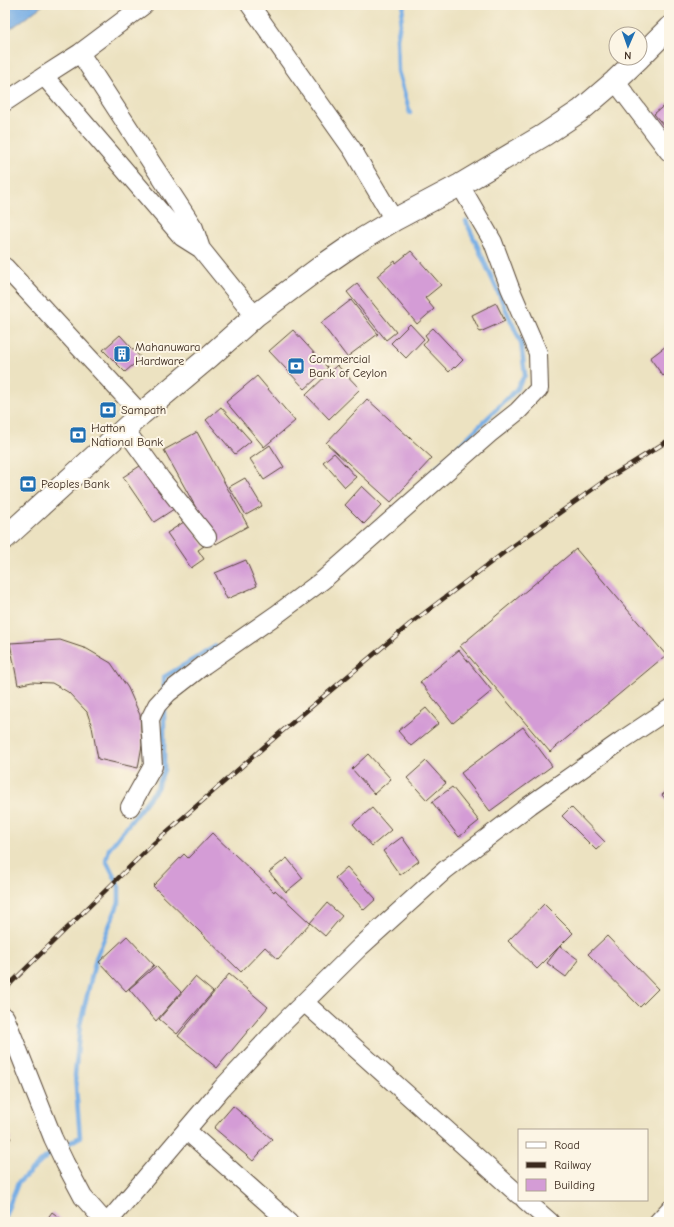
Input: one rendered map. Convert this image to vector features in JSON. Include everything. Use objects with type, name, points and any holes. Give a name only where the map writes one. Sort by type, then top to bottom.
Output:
[{"type":"main road","points":[[648,48],[669,28]]},
{"type":"main road","points":[[8,528],[255,316],[322,266],[354,244],[394,220],[453,189],[550,131],[580,110],[615,81],[630,66]]},
{"type":"street","points":[[5,102],[80,53],[144,5]]},
{"type":"street","points":[[250,5],[352,148],[394,220]]},
{"type":"street","points":[[80,53],[194,228],[201,249]]},
{"type":"street","points":[[44,76],[182,237],[201,249],[255,316]]},
{"type":"street","points":[[615,81],[669,152]]},
{"type":"street","points":[[130,807],[153,766],[150,719],[162,699],[204,665],[323,580],[518,410],[539,389],[538,353],[510,288],[494,242],[453,189]]},
{"type":"street","points":[[5,267],[141,414]]},
{"type":"street","points":[[124,428],[206,537]]},
{"type":"street","points":[[108,1222],[222,1088],[280,1026],[360,947],[445,870],[530,805],[669,709]]},
{"type":"street","points":[[304,1002],[518,1194]]},
{"type":"street","points":[[5,1017],[53,1138],[65,1163],[83,1197],[104,1222]]},
{"type":"street","points":[[186,1130],[281,1219]]},
{"type":"street","points":[[526,1201],[550,1222]]},
{"type":"street","points":[[658,1222],[669,1210]]},
{"type":"water","points":[[5,5],[43,5],[5,33]]},
{"type":"building","points":[[667,103],[669,106],[669,132],[654,114]]},
{"type":"building","points":[[411,251],[441,285],[425,298],[434,309],[417,324],[377,276],[395,261],[396,263]]},
{"type":"building","points":[[357,284],[396,332],[386,340],[347,292]]},
{"type":"building","points":[[351,300],[378,334],[347,357],[321,323]]},
{"type":"building","points":[[496,303],[505,321],[480,332],[472,315]]},
{"type":"building","points":[[410,324],[424,339],[406,358],[391,343]]},
{"type":"building","points":[[433,328],[463,360],[449,372],[423,345],[428,339],[425,335]]},
{"type":"building","points":[[293,330],[328,368],[305,389],[269,351]]},
{"type":"building","name":"Mahanuwara Hardware","points":[[120,335],[141,358],[125,372],[103,350]]},
{"type":"building","points":[[666,346],[669,350],[669,371],[663,376],[650,358]]},
{"type":"building","points":[[337,365],[360,389],[329,419],[306,395]]},
{"type":"building","points":[[257,376],[295,421],[264,447],[226,402]]},
{"type":"building","points":[[367,399],[432,458],[391,502],[326,443]]},
{"type":"building","points":[[221,407],[251,441],[235,454],[206,420]]},
{"type":"building","points":[[197,432],[248,526],[216,544],[164,450]]},
{"type":"building","points":[[270,445],[284,467],[264,480],[250,459]]},
{"type":"building","points":[[334,453],[356,477],[345,487],[323,462]]},
{"type":"building","points":[[146,462],[177,507],[154,522],[123,477]]},
{"type":"building","points":[[245,478],[262,506],[246,515],[229,487]]},
{"type":"building","points":[[362,486],[382,505],[364,524],[345,505]]},
{"type":"building","points":[[187,520],[204,546],[198,550],[204,559],[191,568],[167,533]]},
{"type":"building","points":[[576,549],[666,655],[550,752],[460,646]]},
{"type":"building","points":[[246,560],[257,586],[227,599],[215,573]]},
{"type":"building","points":[[60,640],[87,649],[111,663],[128,688],[140,715],[142,745],[138,768],[98,759],[92,727],[87,712],[68,692],[52,683],[32,682],[18,685],[10,643]]},
{"type":"building","points":[[459,650],[492,691],[453,723],[420,682]]},
{"type":"building","points":[[426,708],[439,723],[411,746],[398,731]]},
{"type":"building","points":[[523,727],[552,766],[490,811],[461,773]]},
{"type":"building","points":[[368,754],[391,779],[374,794],[352,769]]},
{"type":"building","points":[[426,761],[446,783],[427,800],[407,778]]},
{"type":"building","points":[[452,787],[479,821],[459,837],[432,802]]},
{"type":"building","points":[[669,789],[669,803],[662,795]]},
{"type":"building","points":[[571,807],[605,842],[596,850],[562,816]]},
{"type":"building","points":[[372,808],[391,830],[372,846],[353,824]]},
{"type":"building","points":[[212,833],[274,892],[275,890],[310,923],[278,959],[265,947],[241,972],[153,886],[184,854],[188,858]]},
{"type":"building","points":[[402,837],[419,861],[400,875],[383,851]]},
{"type":"building","points":[[287,858],[303,878],[286,892],[269,872]]},
{"type":"building","points":[[347,867],[376,899],[364,910],[335,878]]},
{"type":"building","points":[[327,903],[342,916],[325,936],[310,923]]},
{"type":"building","points":[[544,904],[573,933],[537,969],[508,941]]},
{"type":"building","points":[[127,936],[154,965],[126,991],[99,962]]},
{"type":"building","points":[[607,936],[658,989],[640,1007],[588,954]]},
{"type":"building","points":[[560,946],[579,960],[566,977],[547,963]]},
{"type":"building","points":[[156,966],[181,992],[156,1021],[129,989]]},
{"type":"building","points":[[229,974],[268,1007],[217,1068],[178,1036]]},
{"type":"building","points":[[195,977],[213,992],[177,1034],[159,1019]]},
{"type":"building","points":[[233,1106],[272,1139],[253,1161],[214,1128]]},
{"type":"building","points":[[5,1133],[11,1138],[5,1146]]},
{"type":"building","points":[[52,1212],[65,1222],[45,1222]]},
{"type":"waterway","points":[[404,5],[397,38],[398,71],[410,113]]},
{"type":"waterway","points":[[429,475],[515,391],[525,375],[521,343],[466,221]]},
{"type":"waterway","points":[[164,689],[164,677],[216,646]]},
{"type":"waterway","points":[[61,1148],[80,1137],[75,1075],[80,1025],[96,958],[119,902],[119,886],[106,860],[109,849],[157,788],[164,770],[164,706]]},
{"type":"waterway","points":[[5,1216],[18,1183],[46,1157],[55,1151]]},
{"type":"railway","points":[[5,990],[153,844],[280,733],[410,624],[506,551],[607,479],[669,440]]},
{"type":"place","name":"Mahanuwara Hardware","points":[[122,354]]},
{"type":"place","name":"Commercial Bank of Ceylon","points":[[296,366]]},
{"type":"place","name":"Sampath","points":[[108,410]]},
{"type":"place","name":"Hatton National Bank","points":[[78,435]]},
{"type":"place","name":"Peoples Bank","points":[[28,484]]}]
